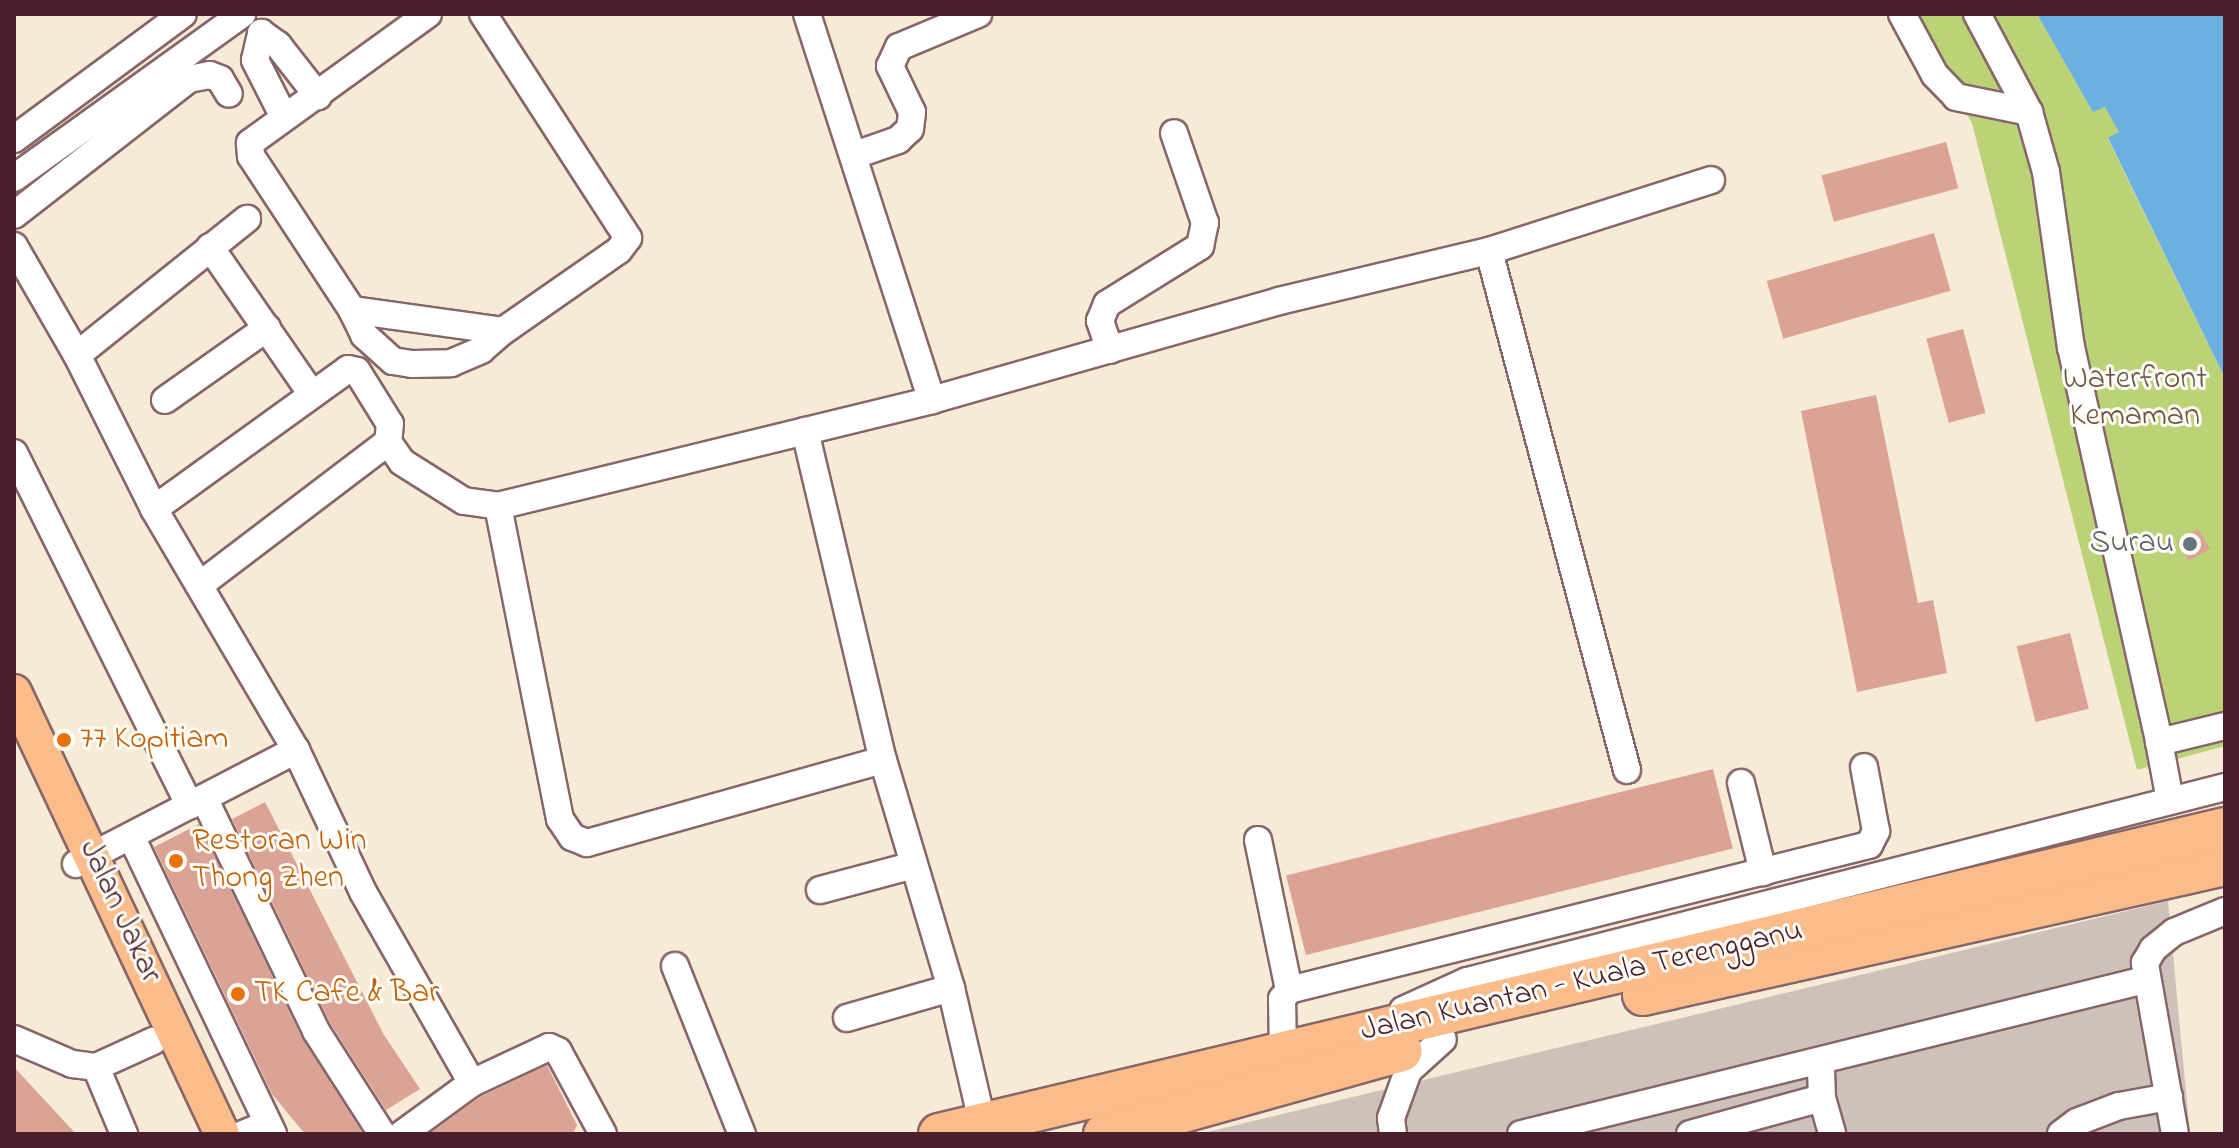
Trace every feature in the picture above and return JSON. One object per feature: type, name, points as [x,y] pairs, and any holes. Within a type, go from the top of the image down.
[{"type":"highway","name":"Jalan Kuantan - Kuala Terengganu","points":[[1104,1134],[1443,1039],[2114,874],[2225,828]]},
{"type":"highway","name":"Jalan Kuantan - Kuala Terengganu","points":[[939,1134],[983,1127],[1283,1051],[2114,874],[2225,865]]},
{"type":"main road","name":"Jalan Jakar","points":[[14,692],[84,860],[153,1041],[199,1134]]},
{"type":"main road","name":"Jalan Jakar","points":[[14,735],[84,860],[222,1134]]},
{"type":"street","points":[[47,156],[22,134],[183,14]]},
{"type":"street","points":[[428,14],[250,143],[251,156],[352,310],[364,335],[393,361],[412,364],[451,363],[481,350],[503,331],[619,250],[628,238],[483,14]]},
{"type":"street","points":[[807,14],[932,400]]},
{"type":"street","points":[[855,155],[898,140],[910,129],[912,112],[890,66],[899,47],[978,14]]},
{"type":"street","points":[[1902,14],[1935,75],[1956,97],[2029,112]]},
{"type":"street","points":[[1977,14],[2029,112],[2055,211],[2071,347],[2170,800]]},
{"type":"street","points":[[250,20],[278,45],[318,96]]},
{"type":"street","points":[[250,20],[255,60],[284,117]]},
{"type":"street","points":[[14,178],[250,20]]},
{"type":"street","points":[[14,215],[189,79],[210,75],[220,79],[229,94]]},
{"type":"street","points":[[1110,350],[1100,321],[1107,304],[1200,246],[1205,223],[1174,133]]},
{"type":"street","points":[[154,509],[348,369],[357,371],[390,424],[388,442],[402,462],[464,501],[498,506],[932,400],[1279,301],[1489,251],[1711,180]]},
{"type":"street","points":[[77,355],[247,219]]},
{"type":"street","points":[[14,246],[77,355],[154,509],[201,584],[296,750],[363,892],[472,1083]]},
{"type":"street","points":[[210,247],[311,393]]},
{"type":"street","points":[[1489,251],[1627,770]]},
{"type":"street","points":[[352,310],[503,331]]},
{"type":"street","points":[[165,400],[267,328]]},
{"type":"street","points":[[805,431],[883,760],[951,988],[983,1127]]},
{"type":"street","points":[[201,584],[388,442]]},
{"type":"street","points":[[14,453],[316,1031],[382,1134]]},
{"type":"street","points":[[498,506],[560,819],[572,837],[587,843],[883,760]]},
{"type":"street","points":[[2159,742],[2225,726]]},
{"type":"street","points":[[84,860],[296,750]]},
{"type":"street","points":[[1283,1051],[1282,999],[1289,990],[1763,872],[1874,841],[1864,767]]},
{"type":"street","points":[[1741,783],[1763,872]]},
{"type":"street","points":[[1338,1039],[1467,981],[2225,787]]},
{"type":"street","points":[[131,836],[271,1129],[243,1134]]},
{"type":"street","points":[[1258,840],[1289,990]]},
{"type":"street","points":[[820,890],[914,865]]},
{"type":"street","points":[[2175,1134],[2145,980],[2145,963],[2155,947],[2193,921],[2225,911]]},
{"type":"street","points":[[675,966],[742,1134]]},
{"type":"street","points":[[1521,1134],[1615,1123],[1821,1061],[2145,980]]},
{"type":"street","points":[[847,1018],[951,988]]},
{"type":"street","points":[[14,1039],[72,1064],[96,1067],[153,1041]]},
{"type":"street","points":[[1393,1134],[1391,1118],[1398,1088],[1408,1071],[1443,1039]]},
{"type":"street","points":[[402,1134],[472,1083],[555,1047],[603,1134]]},
{"type":"street","points":[[1821,1061],[1822,1098],[1832,1134]]},
{"type":"street","points":[[96,1067],[124,1134]]},
{"type":"street","points":[[2061,1134],[2077,1122],[2119,1106],[2169,1097]]},
{"type":"street","points":[[1690,1134],[1822,1098]]},
{"type":"shaded area","points":[[2168,901],[2190,1134],[1199,1134]]},
{"type":"green space","name":"Waterfront Kemaman","points":[[1907,14],[2037,14],[2093,111],[2105,106],[2119,132],[2108,139],[2225,378],[2225,746],[2137,770],[1972,123]]},
{"type":"water","points":[[2037,14],[2225,14],[2225,378],[2108,138],[2119,132],[2105,107],[2093,112]]},
{"type":"building","points":[[1946,142],[1958,188],[1834,222],[1821,175]]},
{"type":"building","points":[[1934,233],[1951,291],[1783,339],[1767,281]]},
{"type":"building","points":[[1963,329],[1986,413],[1949,423],[1926,339]]},
{"type":"building","points":[[1876,395],[1918,603],[1933,600],[1947,673],[1857,692],[1801,411]]},
{"type":"building","points":[[2198,529],[2210,549],[2189,561],[2177,541]]},
{"type":"building","points":[[2070,633],[2089,709],[2036,722],[2017,646]]},
{"type":"building","points":[[1713,769],[1733,849],[1306,955],[1286,875]]},
{"type":"building","points":[[265,802],[384,1035],[420,1089],[386,1110],[330,1023],[232,819]]},
{"type":"building","points":[[199,824],[302,1038],[363,1134],[305,1134],[272,1094],[154,847]]},
{"type":"building","points":[[547,1065],[577,1125],[573,1134],[429,1134],[480,1097]]},
{"type":"building","points":[[14,1067],[76,1134],[14,1134]]},
{"type":"place","name":"Surau","points":[[2190,544]]},
{"type":"place","name":"77 Kopitiam","points":[[64,740]]},
{"type":"place","name":"Restoran Win Thong Zhen","points":[[176,861]]},
{"type":"place","name":"TK Cafe & Bar","points":[[238,994]]}]
